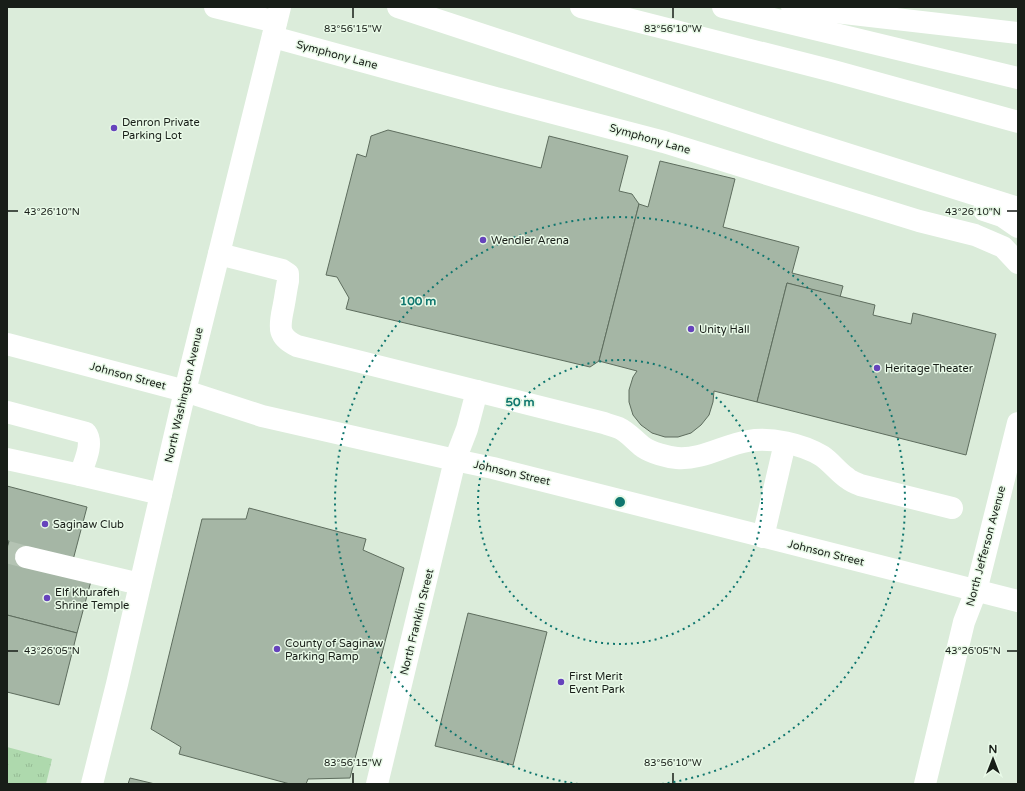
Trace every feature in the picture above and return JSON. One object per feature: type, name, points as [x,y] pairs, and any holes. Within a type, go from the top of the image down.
[{"type":"main road","name":"Symphony Lane","points":[[215,7],[276,22],[496,98],[664,142],[919,221],[974,235],[1003,246],[1018,263]]},
{"type":"main road","points":[[398,7],[793,137],[1018,208]]},
{"type":"main road","points":[[581,7],[833,71],[1018,122]]},
{"type":"main road","points":[[722,7],[1018,78]]},
{"type":"main road","points":[[792,7],[1018,33]]},
{"type":"main road","name":"North Washington Avenue","points":[[92,784],[185,392],[276,22]]},
{"type":"main road","points":[[793,137],[835,160],[869,176],[1002,216],[1018,227]]},
{"type":"main road","points":[[219,254],[282,270],[288,274],[280,324],[281,332],[287,341],[297,346],[604,423],[619,428],[644,447],[658,454],[677,458],[698,456],[750,440],[768,440],[785,443],[822,456],[836,467],[847,479],[860,485],[952,508]]},
{"type":"main road","name":"Johnson Street","points":[[7,344],[185,392],[262,416],[493,468],[1018,602]]},
{"type":"main road","name":"North Franklin Street","points":[[377,784],[455,460],[467,429],[477,391]]},
{"type":"main road","points":[[7,412],[86,433],[89,437],[89,445],[80,475]]},
{"type":"main road","name":"North Jefferson Avenue","points":[[925,784],[964,622],[976,591],[1018,424]]},
{"type":"main road","points":[[763,537],[785,443]]},
{"type":"main road","points":[[7,459],[161,494]]},
{"type":"main road","points":[[26,557],[140,584]]},
{"type":"green space","points":[[7,747],[52,759],[46,784],[7,784]]},
{"type":"building","name":"Wendler Arena","points":[[388,130],[541,168],[549,136],[628,156],[619,191],[632,194],[639,204],[599,361],[590,367],[346,309],[349,298],[337,277],[326,275],[357,154],[366,157],[371,136]]},
{"type":"building","name":"Unity Hall","points":[[660,161],[735,179],[723,227],[799,247],[792,273],[843,286],[840,297],[787,283],[757,402],[714,391],[713,402],[709,415],[701,425],[691,433],[678,437],[665,437],[652,433],[641,425],[633,415],[629,402],[629,390],[633,377],[637,371],[599,361],[639,204],[648,207]]},
{"type":"building","name":"Heritage Theater","points":[[787,283],[875,305],[873,315],[911,324],[913,313],[996,334],[966,455],[757,402]]},
{"type":"building","name":"Saginaw Club","points":[[7,486],[87,507],[73,560],[24,564],[7,560],[7,548],[9,541],[7,541]]},
{"type":"building","name":"County of Saginaw Parking Ramp","points":[[249,508],[366,539],[363,550],[404,568],[350,778],[308,779],[306,784],[290,784],[179,754],[181,747],[151,729],[202,519],[246,519]]},
{"type":"building","name":"Elf Khurafeh Shrine Temple","points":[[7,560],[91,581],[77,633],[7,615]]},
{"type":"building","points":[[468,613],[547,632],[513,765],[435,746]]},
{"type":"building","points":[[7,615],[77,633],[59,705],[7,692]]},
{"type":"building","points":[[130,778],[155,784],[128,784]]},
{"type":"tunnel","points":[[7,552],[26,557]]},
{"type":"place","name":"Denron Private Parking Lot","points":[[114,128]]},
{"type":"place","name":"Wendler Arena","points":[[483,240]]},
{"type":"place","name":"Unity Hall","points":[[691,329]]},
{"type":"place","name":"Heritage Theater","points":[[877,368]]},
{"type":"place","name":"Saginaw Club","points":[[45,524]]},
{"type":"place","name":"Elf Khurafeh Shrine Temple","points":[[47,598]]},
{"type":"place","name":"County of Saginaw Parking Ramp","points":[[277,649]]},
{"type":"place","name":"First Merit Event Park","points":[[561,682]]}]
